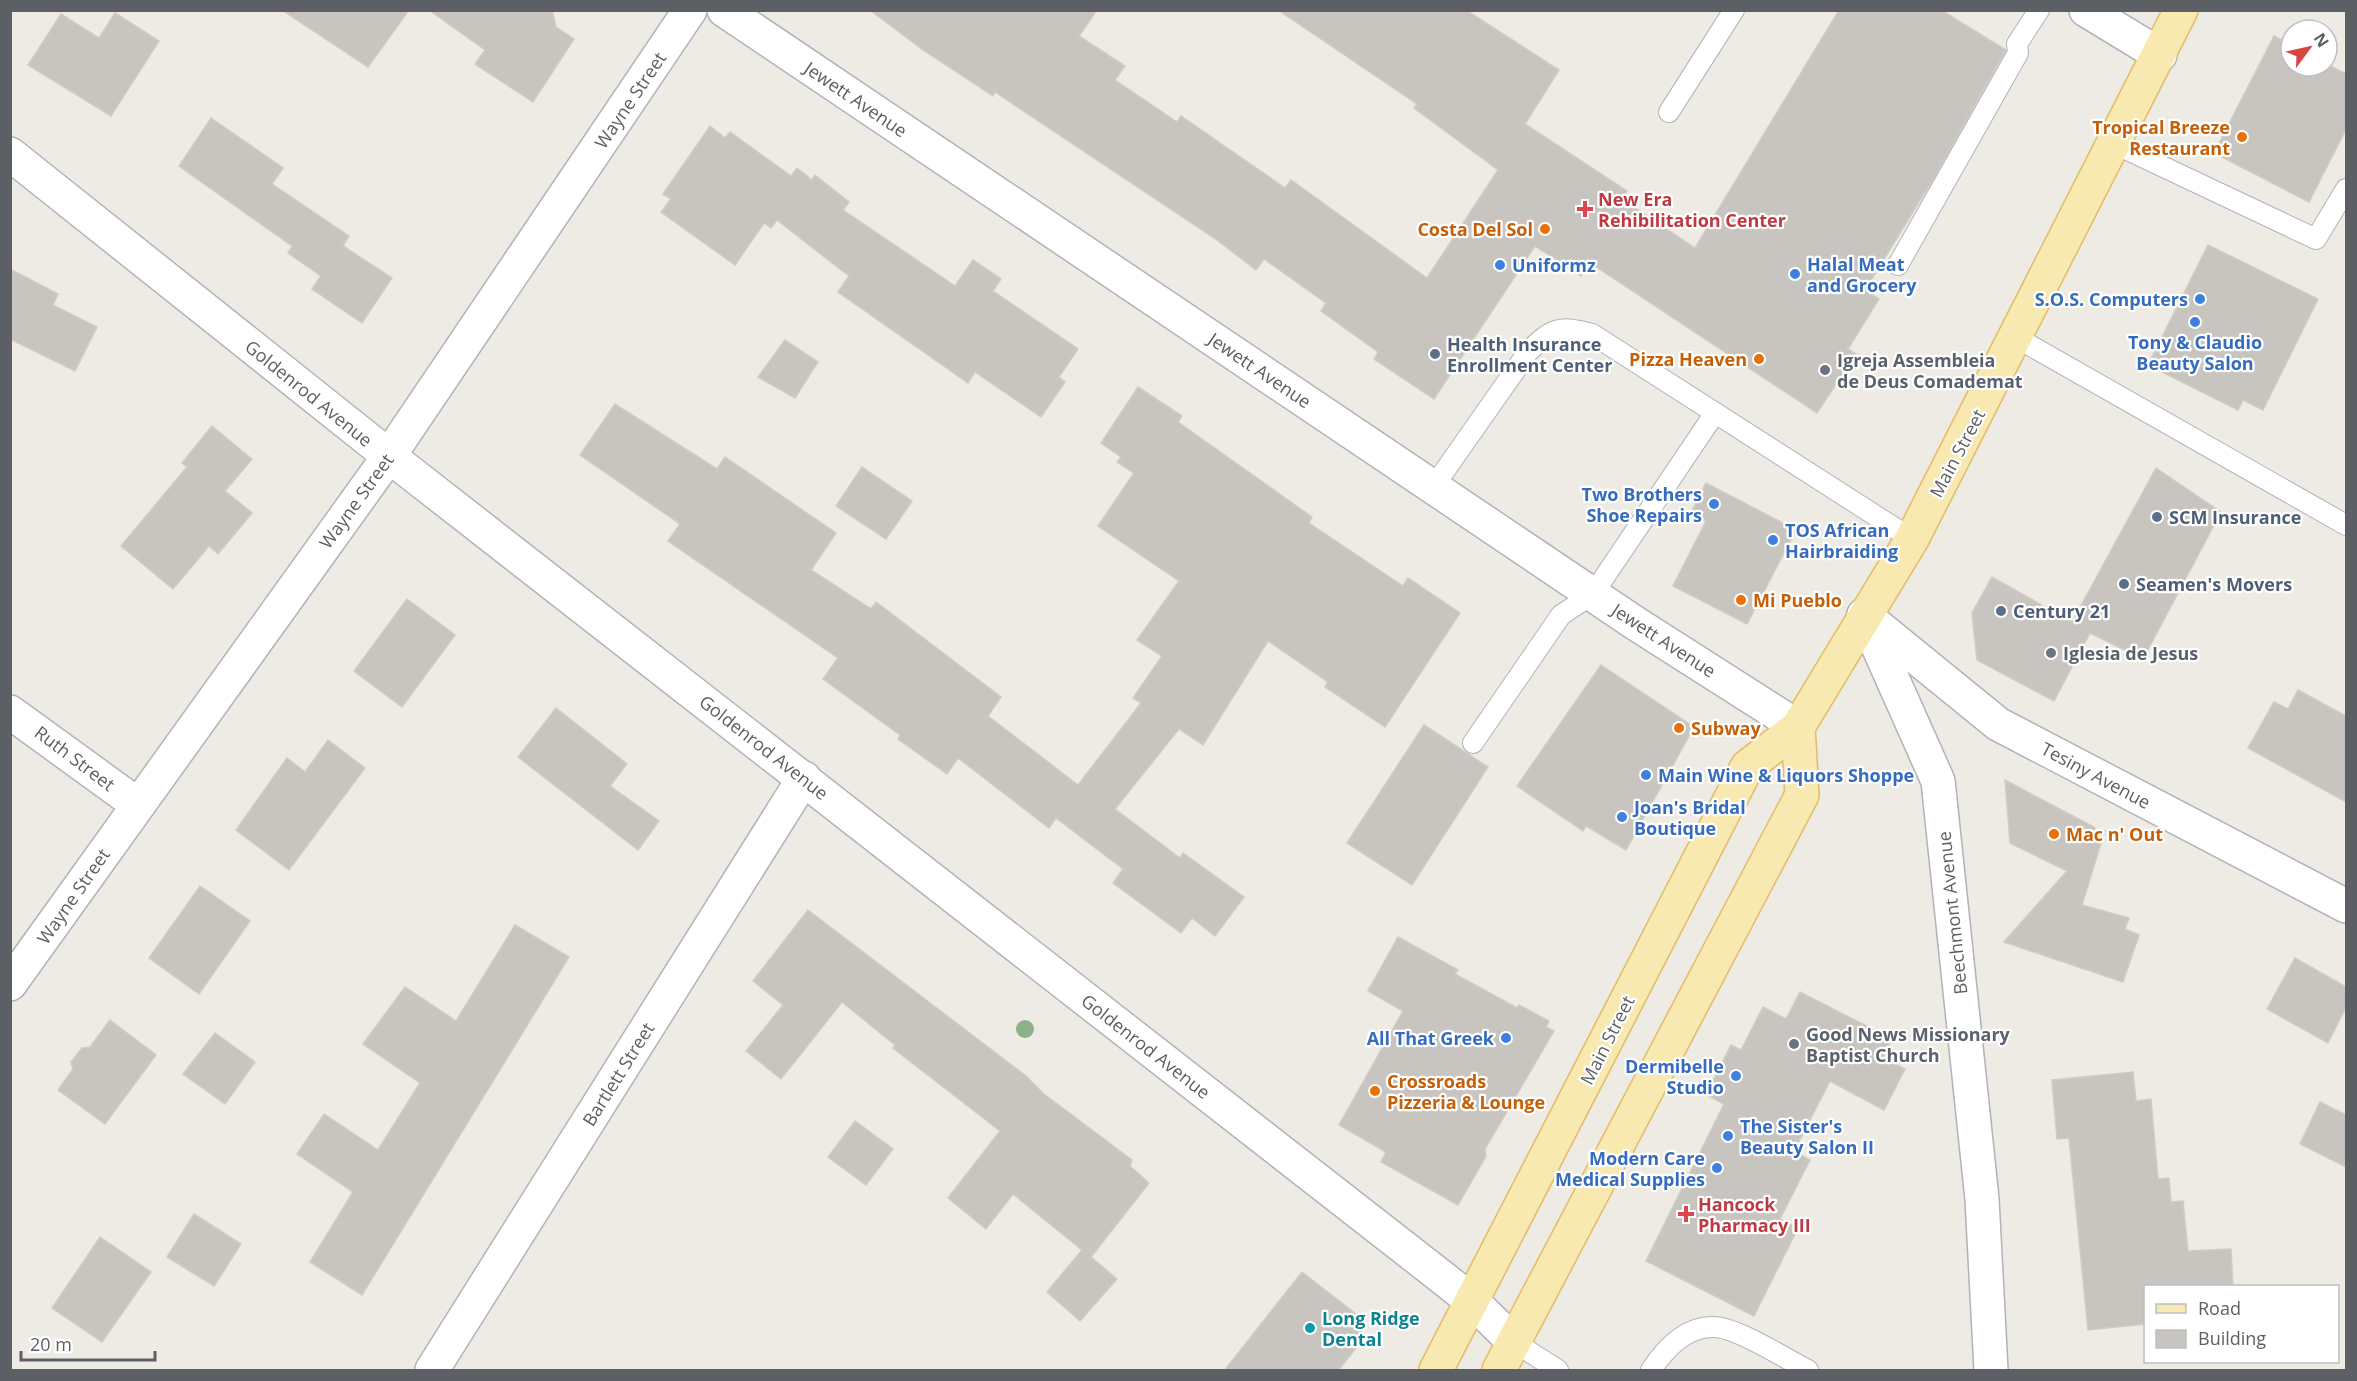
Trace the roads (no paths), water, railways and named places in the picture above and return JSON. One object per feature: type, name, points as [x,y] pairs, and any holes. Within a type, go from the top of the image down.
[{"type":"main road","name":"Main Street","points":[[1436,1371],[1747,768],[1798,727],[1912,539],[2017,338],[2181,10]]},
{"type":"main road","points":[[1507,1356],[1802,795],[1798,727]]},
{"type":"street","name":"Wayne Street","points":[[10,984],[389,456],[690,10]]},
{"type":"street","name":"Jewett Avenue","points":[[724,10],[1593,594],[1798,727]]},
{"type":"street","points":[[2086,10],[2160,55]]},
{"type":"street","name":"Goldenrod Avenue","points":[[10,154],[389,456],[804,777],[1472,1301],[1507,1356]]},
{"type":"street","name":"Tesiny Avenue","points":[[1864,615],[1998,724],[2346,906]]},
{"type":"street","name":"Beechmont Avenue","points":[[1864,615],[1938,781],[1982,1199],[1991,1371]]},
{"type":"street","name":"Ruth Street","points":[[10,712],[138,805]]},
{"type":"street","name":"Bartlett Street","points":[[432,1371],[804,777]]},
{"type":"lane","points":[[1669,112],[1734,10]]},
{"type":"lane","points":[[1898,265],[2018,53],[2017,44],[2039,10]]},
{"type":"lane","points":[[2115,144],[2316,239],[2346,189]]},
{"type":"lane","points":[[1434,486],[1528,352],[1546,334],[1566,327],[1592,334],[1912,539]]},
{"type":"lane","points":[[2017,338],[2346,525]]},
{"type":"lane","points":[[1473,743],[1561,615],[1593,594],[1715,413]]},
{"type":"lane","points":[[1651,1371],[1660,1356],[1683,1335],[1714,1327],[1744,1337],[1808,1371]]},
{"type":"lane","points":[[1507,1356],[1558,1371]]},
{"type":"place","name":"Tropical Breeze Restaurant","points":[[2242,137]]},
{"type":"place","name":"New Era Rehibilitation Center","points":[[1585,209]]},
{"type":"place","name":"Costa Del Sol","points":[[1545,229]]},
{"type":"place","name":"Uniformz","points":[[1500,265]]},
{"type":"place","name":"Halal Meat and Grocery","points":[[1795,274]]},
{"type":"place","name":"S.O.S. Computers","points":[[2200,299]]},
{"type":"place","name":"Tony & Claudio Beauty Salon","points":[[2195,322]]},
{"type":"place","name":"Health Insurance Enrollment Center","points":[[1435,354]]},
{"type":"place","name":"Pizza Heaven","points":[[1759,359]]},
{"type":"place","name":"Igreja Assembleia de Deus Comademat","points":[[1825,370]]},
{"type":"place","name":"Two Brothers Shoe Repairs","points":[[1714,504]]},
{"type":"place","name":"SCM Insurance","points":[[2157,517]]},
{"type":"place","name":"TOS African Hairbraiding","points":[[1773,540]]},
{"type":"place","name":"Seamen's Movers","points":[[2124,584]]},
{"type":"place","name":"Mi Pueblo","points":[[1741,600]]},
{"type":"place","name":"Century 21","points":[[2001,611]]},
{"type":"place","name":"Iglesia de Jesus","points":[[2051,653]]},
{"type":"place","name":"Subway","points":[[1679,728]]},
{"type":"place","name":"Main Wine & Liquors Shoppe","points":[[1646,775]]},
{"type":"place","name":"Joan's Bridal Boutique","points":[[1622,817]]},
{"type":"place","name":"Mac n' Out","points":[[2054,834]]},
{"type":"place","name":"All That Greek","points":[[1506,1038]]},
{"type":"place","name":"Good News Missionary Baptist Church","points":[[1794,1044]]},
{"type":"place","name":"Dermibelle Studio","points":[[1736,1076]]},
{"type":"place","name":"Crossroads Pizzeria & Lounge","points":[[1375,1091]]},
{"type":"place","name":"The Sister's Beauty Salon II","points":[[1728,1136]]},
{"type":"place","name":"Modern Care Medical Supplies","points":[[1717,1168]]},
{"type":"place","name":"Hancock Pharmacy III","points":[[1686,1214]]},
{"type":"place","name":"Long Ridge Dental","points":[[1310,1328]]}]
